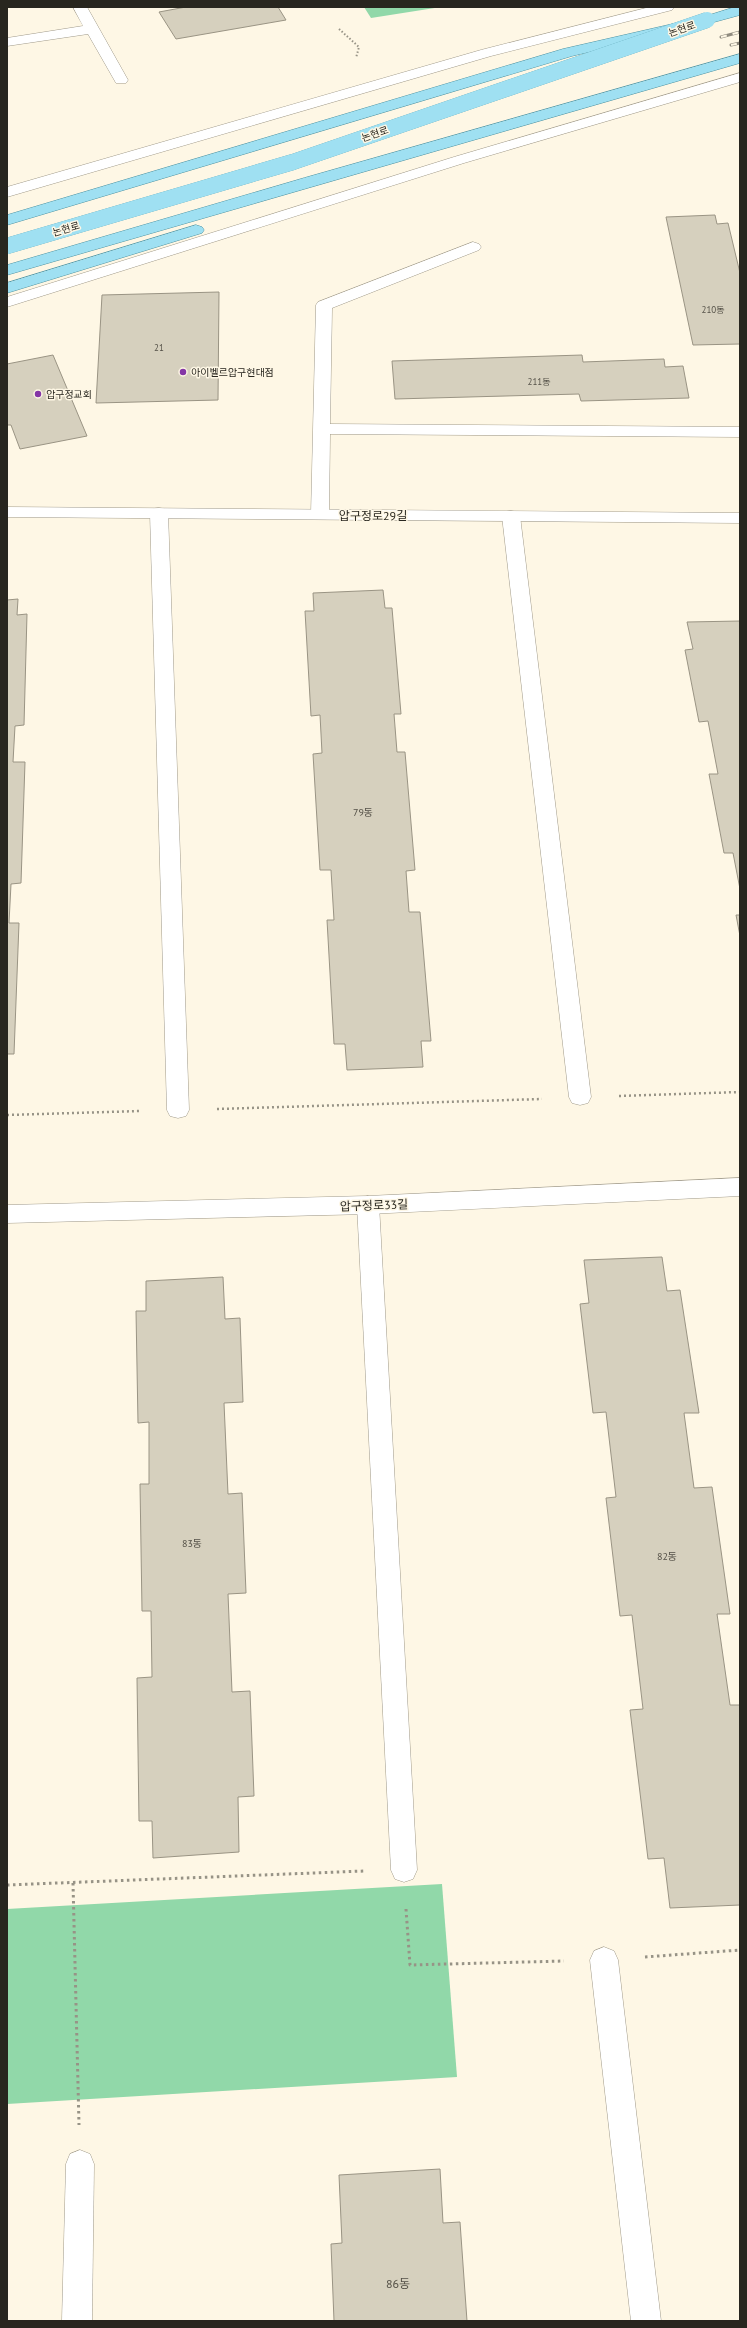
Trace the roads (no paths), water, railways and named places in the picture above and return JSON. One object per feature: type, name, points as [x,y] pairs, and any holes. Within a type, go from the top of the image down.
[{"type":"main road","name":"논현로","points":[[7,246],[293,162],[740,10]]},
{"type":"main road","points":[[7,220],[568,52],[707,20]]},
{"type":"main road","name":"논현로","points":[[7,270],[740,58]]},
{"type":"main road","points":[[7,288],[299,199],[598,98]]},
{"type":"street","points":[[80,7],[121,80]]},
{"type":"street","points":[[7,192],[486,53],[667,7]]},
{"type":"street","points":[[7,42],[92,29]]},
{"type":"street","points":[[7,302],[474,155],[740,77]]},
{"type":"street","points":[[320,515],[319,457],[322,429],[324,305],[473,247]]},
{"type":"street","points":[[322,429],[740,432]]},
{"type":"street","name":"압구정로29길","points":[[7,512],[740,518]]},
{"type":"street","points":[[159,513],[178,1110]]},
{"type":"street","points":[[511,516],[580,1097]]},
{"type":"street","name":"압구정로33길","points":[[7,1214],[368,1205],[740,1187]]},
{"type":"street","points":[[368,1205],[404,1870]]},
{"type":"street","points":[[604,1960],[646,2321]]},
{"type":"street","points":[[77,2321],[80,2164]]},
{"type":"railway","points":[[721,37],[740,32]]},
{"type":"railway","points":[[731,45],[740,43]]},
{"type":"place","name":"아이벨르압구현대점","points":[[183,372]]},
{"type":"place","name":"압구정교회","points":[[38,394]]}]
